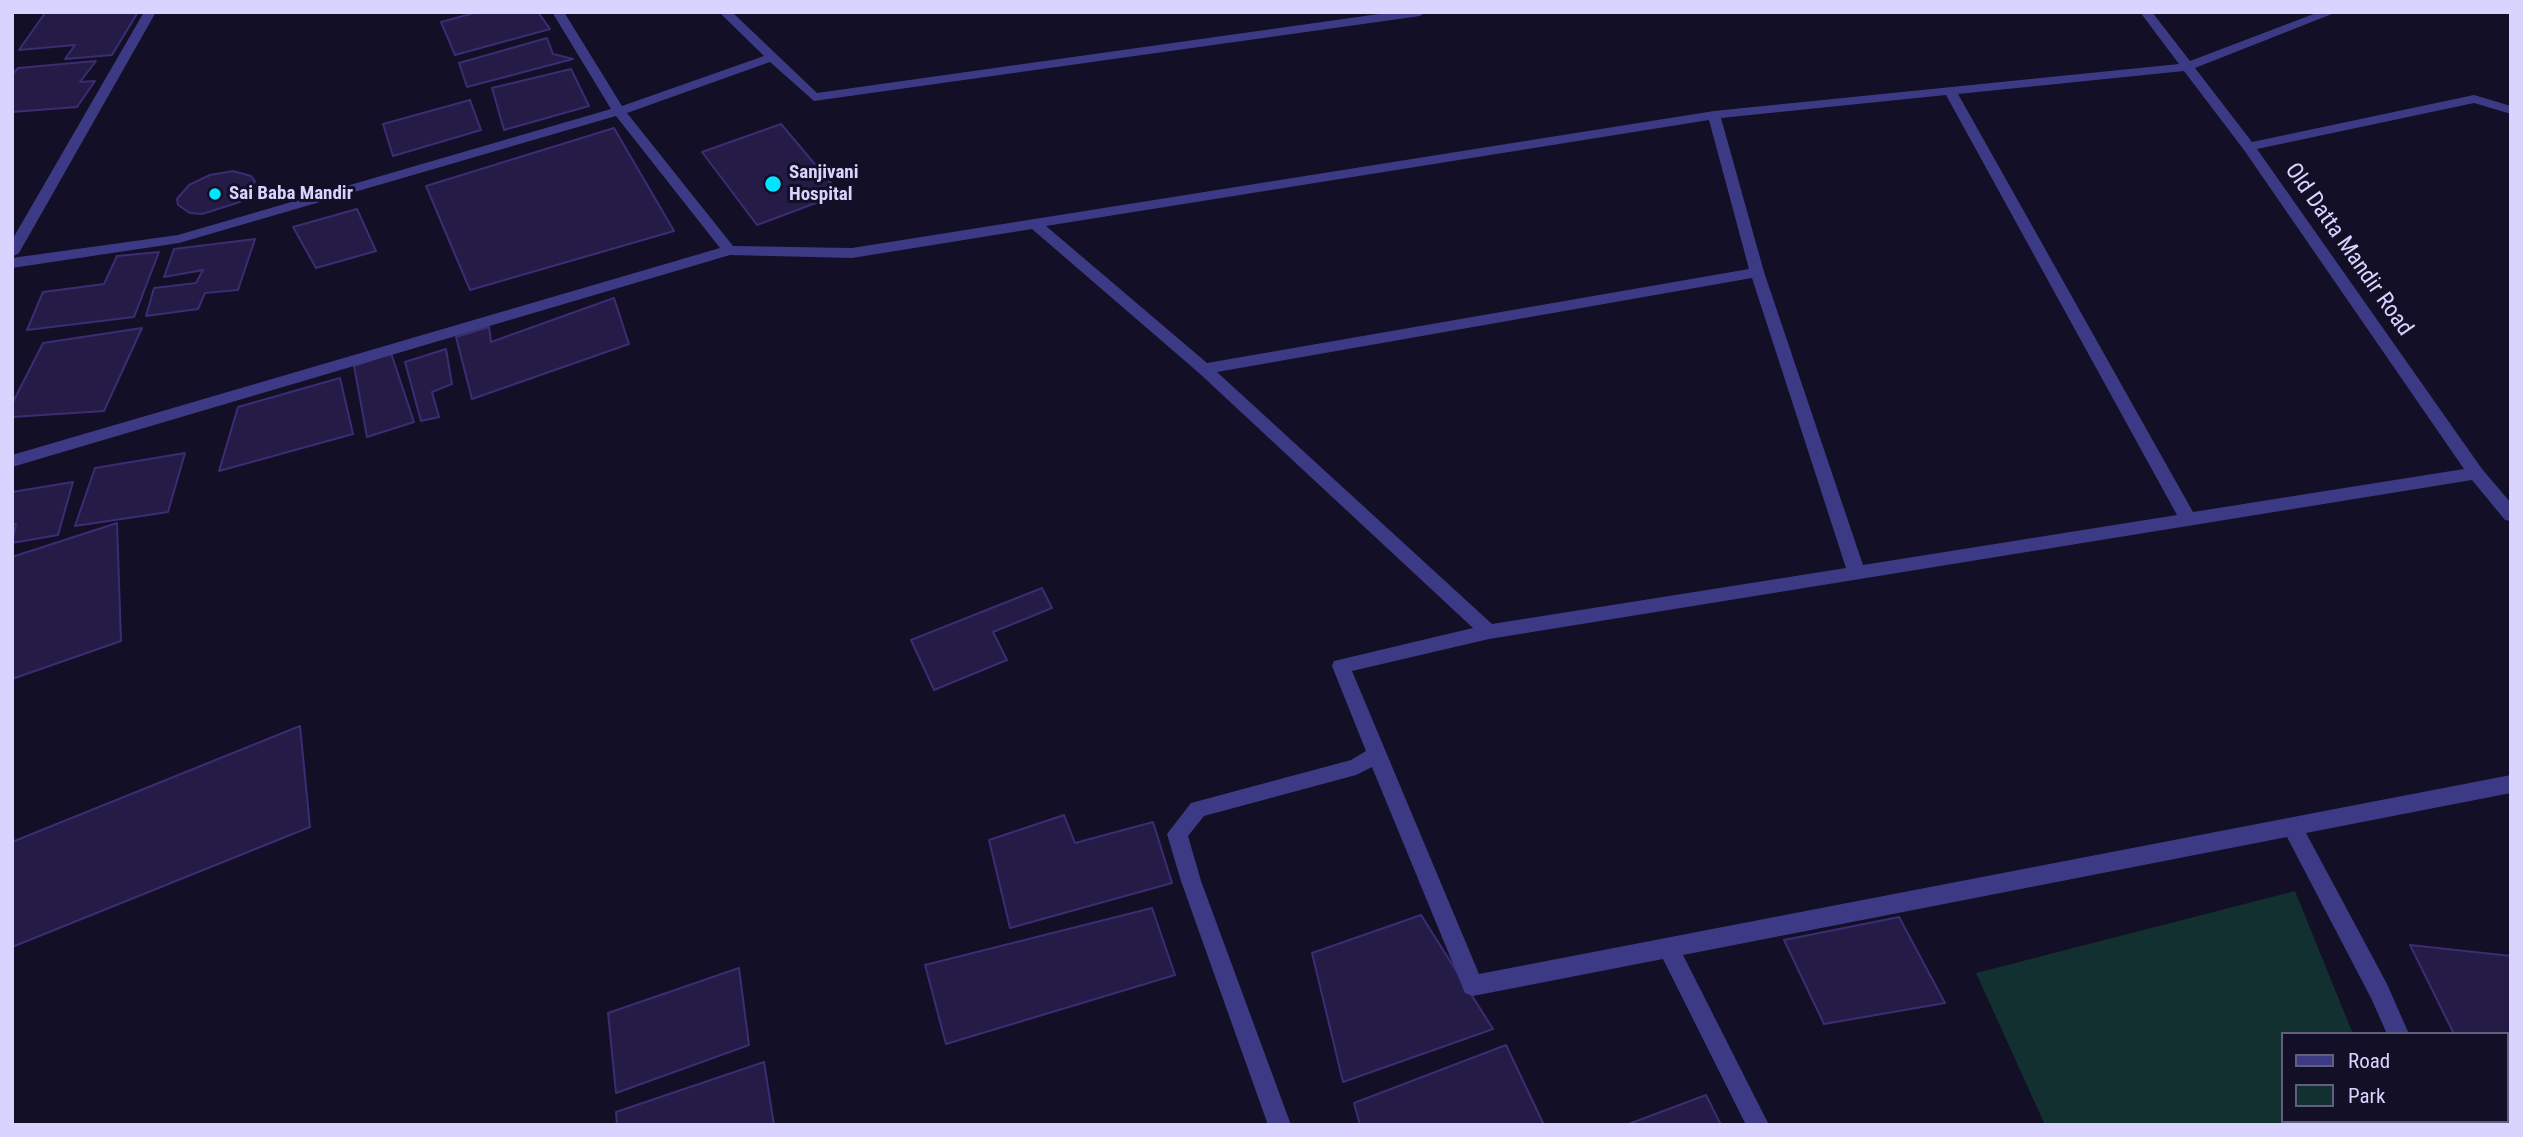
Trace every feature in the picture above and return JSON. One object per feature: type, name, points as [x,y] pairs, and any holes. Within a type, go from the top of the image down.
[{"type":"street","points":[[12,253],[150,12]]},
{"type":"street","points":[[558,12],[619,111],[729,250]]},
{"type":"street","points":[[725,12],[814,97],[1420,12]]},
{"type":"street","name":"Old Datta Mandir Road","points":[[2147,12],[2185,67],[2249,147],[2476,473],[2511,515]]},
{"type":"street","points":[[12,461],[729,250],[852,253],[1714,116],[2185,67],[2331,12]]},
{"type":"street","points":[[12,262],[179,239],[619,111],[772,57]]},
{"type":"street","points":[[1950,91],[2189,520]]},
{"type":"street","points":[[2249,147],[2474,99],[2511,110]]},
{"type":"street","points":[[1714,116],[1757,272],[1857,573]]},
{"type":"street","points":[[1034,223],[1204,369],[1489,632]]},
{"type":"street","points":[[1204,369],[1757,272]]},
{"type":"street","points":[[2476,473],[1489,632],[1341,666],[1473,986],[2511,784]]},
{"type":"street","points":[[1280,1125],[1191,881],[1177,834],[1198,809],[1356,767],[1377,755]]},
{"type":"street","points":[[2293,828],[2379,991],[2397,1032]]},
{"type":"street","points":[[1668,948],[1758,1125]]},
{"type":"green space","points":[[2295,891],[2352,1032],[2282,1032],[2282,1123],[2390,1125],[2045,1125],[1976,973]]},
{"type":"building","points":[[138,12],[112,55],[65,59],[75,45],[19,50],[45,13]]},
{"type":"building","points":[[478,12],[538,12],[550,29],[455,55],[441,22]]},
{"type":"building","points":[[547,38],[553,54],[573,59],[467,87],[459,63]]},
{"type":"building","points":[[96,61],[80,82],[95,81],[77,107],[12,112],[12,75],[18,68]]},
{"type":"building","points":[[571,69],[589,106],[504,130],[492,88]]},
{"type":"building","points":[[470,100],[481,130],[393,156],[383,124]]},
{"type":"building","points":[[781,124],[840,194],[757,225],[702,152]]},
{"type":"building","points":[[614,128],[674,231],[470,290],[426,186]]},
{"type":"building","name":"Sai Baba Mandir","points":[[233,171],[251,176],[255,181],[249,195],[240,202],[202,214],[190,213],[178,205],[177,199],[189,185],[210,175]]},
{"type":"building","points":[[357,209],[376,251],[316,268],[293,227]]},
{"type":"building","points":[[255,239],[238,290],[205,293],[198,309],[146,316],[154,288],[196,283],[203,270],[164,277],[174,249]]},
{"type":"building","points":[[159,252],[134,317],[27,330],[43,292],[104,284],[117,256]]},
{"type":"building","points":[[614,298],[629,344],[472,399],[456,337],[489,327],[491,342]]},
{"type":"building","points":[[142,328],[104,411],[12,417],[12,404],[43,343]]},
{"type":"building","points":[[446,349],[452,384],[432,392],[439,417],[421,421],[405,362]]},
{"type":"building","points":[[391,353],[414,422],[367,437],[354,366]]},
{"type":"building","points":[[340,378],[353,434],[219,471],[238,407]]},
{"type":"building","points":[[185,453],[168,512],[75,526],[95,468]]},
{"type":"building","points":[[73,482],[58,535],[12,543],[16,524],[12,525],[12,492]]},
{"type":"building","points":[[117,523],[121,641],[12,679],[12,557]]},
{"type":"building","points":[[1042,588],[1052,608],[993,632],[1007,660],[934,690],[911,640]]},
{"type":"building","points":[[300,726],[310,827],[12,947],[12,842]]},
{"type":"building","points":[[1064,815],[1075,843],[1153,822],[1172,883],[1010,928],[989,840]]},
{"type":"building","points":[[1152,908],[1175,975],[946,1044],[925,965]]},
{"type":"building","points":[[1421,915],[1493,1029],[1343,1082],[1312,953]]},
{"type":"building","points":[[1899,917],[1945,1003],[1824,1024],[1784,940]]},
{"type":"building","points":[[2410,945],[2511,956],[2511,1058],[2509,1032],[2453,1032]]},
{"type":"building","points":[[739,968],[749,1045],[616,1093],[608,1013]]},
{"type":"building","points":[[1506,1045],[1544,1125],[1360,1125],[1354,1103]]},
{"type":"building","points":[[764,1062],[774,1125],[617,1125],[616,1112]]},
{"type":"building","points":[[2511,1092],[2511,1125],[2496,1125],[2509,1123]]},
{"type":"building","points":[[1706,1095],[1721,1125],[1626,1125]]},
{"type":"place","name":"Sanjivani Hospital","points":[[773,184]]},
{"type":"place","name":"Sai Baba Mandir","points":[[215,194]]}]
